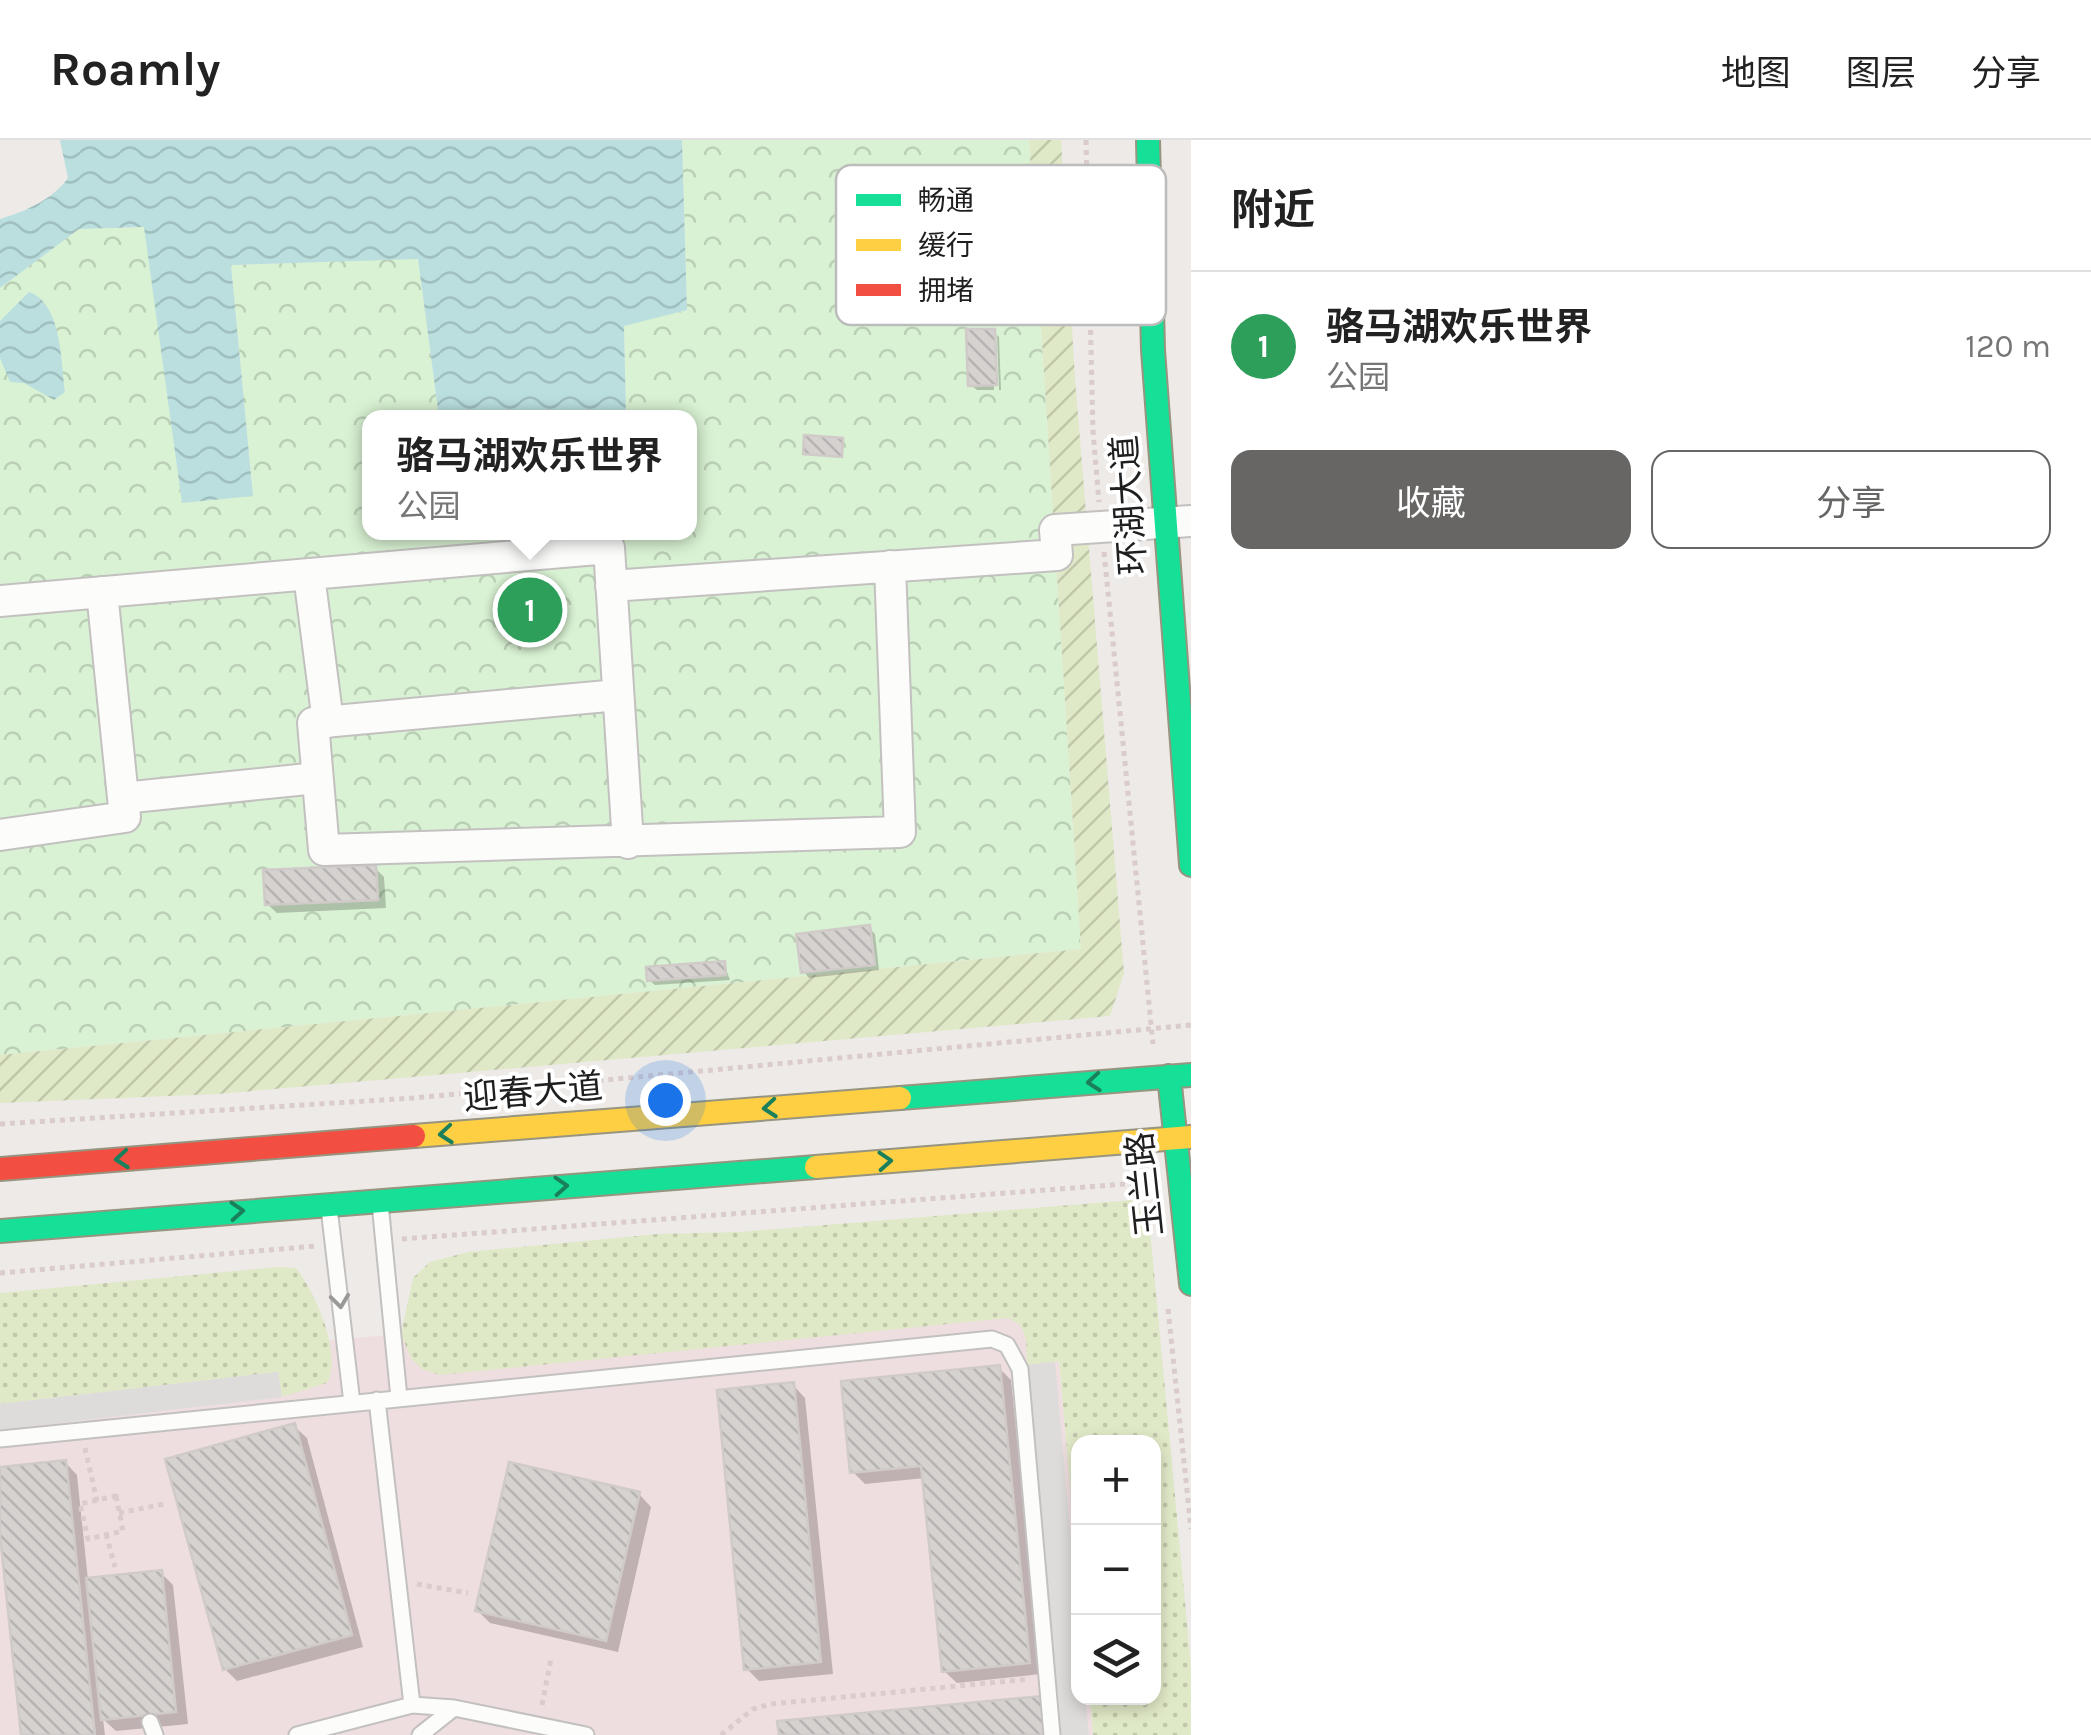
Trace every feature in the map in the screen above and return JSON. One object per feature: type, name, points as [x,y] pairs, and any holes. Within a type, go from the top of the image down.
[{"type":"main road","name":"环湖大道","points":[[1148,140],[1149,165]]},
{"type":"main road","name":"环湖大道","points":[[1152,325],[1178,522],[1191,865]]},
{"type":"main road","name":"玉兰路","points":[[1172,1076],[1183,1137],[1191,1284]]},
{"type":"main road","name":"迎春大道","points":[[0,1169],[1172,1076]]},
{"type":"main road","points":[[0,1231],[1183,1137]]},
{"type":"street","points":[[611,586],[1057,554],[1055,530],[1178,522]]},
{"type":"street","points":[[0,601],[609,548],[628,843]]},
{"type":"street","points":[[618,695],[313,723],[324,850],[900,832],[890,566]]},
{"type":"street","points":[[309,575],[328,722]]},
{"type":"street","points":[[0,836],[124,817],[102,592]]},
{"type":"street","points":[[123,798],[318,778]]},
{"type":"lane","points":[[380,1200],[400,1398]]},
{"type":"lane","points":[[329,1204],[352,1403]]},
{"type":"lane","points":[[0,1439],[974,1340],[1007,1345],[1020,1369],[1052,1735]]},
{"type":"lane","points":[[376,1400],[412,1705]]},
{"type":"lane","points":[[297,1735],[412,1705],[454,1708],[586,1735]]},
{"type":"lane","points":[[420,1735],[454,1708]]},
{"type":"path","points":[[1086,140],[1087,165]]},
{"type":"path","points":[[1090,325],[1093,431],[1153,1027],[1172,1076]]},
{"type":"path","points":[[0,1124],[414,1098],[1191,1024]]},
{"type":"path","points":[[384,1241],[1138,1183]]},
{"type":"path","points":[[0,1273],[334,1245]]},
{"type":"path","points":[[1167,1298],[1191,1529]]},
{"type":"path","points":[[81,1430],[96,1500]]},
{"type":"path","points":[[116,1496],[119,1513],[123,1531],[88,1538],[80,1504],[116,1496]]},
{"type":"path","points":[[119,1513],[164,1504]]},
{"type":"path","points":[[106,1534],[115,1568]]},
{"type":"path","points":[[398,1580],[468,1593]]},
{"type":"path","points":[[538,1725],[552,1659]]},
{"type":"path","points":[[721,1735],[753,1709],[771,1704],[1048,1678]]},
{"type":"shaded area","points":[[1053,1296],[1071,1495],[1071,1705],[1091,1705],[1093,1735],[0,1735],[0,1368],[401,1334]]},
{"type":"shaded area","points":[[1055,1362],[1071,1542],[1071,1705],[1086,1705],[1089,1735],[1060,1735],[1027,1365]]},
{"type":"shaded area","points":[[278,1372],[282,1397],[0,1430],[0,1404]]},
{"type":"green space","points":[[682,140],[1029,140],[1031,165],[836,165],[836,325],[1041,325],[1081,949],[0,1055],[0,288],[79,229],[145,227],[182,503],[253,495],[231,265],[418,258],[438,410],[362,410],[362,540],[697,540],[697,410],[626,410],[624,325],[687,310]]},
{"type":"green space","points":[[1029,140],[1061,140],[1062,165],[1031,165]]},
{"type":"green space","points":[[1041,325],[1072,325],[1124,973],[1110,1016],[218,1094],[0,1103],[0,1055],[1081,949]]},
{"type":"green space","points":[[1132,1200],[1149,1219],[1191,1666],[1191,1735],[1093,1735],[1091,1705],[1161,1705],[1161,1435],[1071,1435],[1071,1495],[1059,1361],[1027,1365],[1025,1337],[1014,1321],[1007,1318],[440,1375],[422,1369],[411,1358],[401,1334],[413,1278],[430,1262],[468,1252],[658,1234],[739,1232]]},
{"type":"green space","points":[[296,1268],[318,1307],[332,1356],[327,1383],[282,1397],[278,1372],[0,1404],[0,1293]]},
{"type":"water","points":[[60,140],[682,140],[687,310],[624,326],[626,410],[438,410],[418,259],[231,265],[253,496],[182,503],[144,227],[79,229],[0,288],[0,219],[38,204],[68,178]]},
{"type":"water","points":[[29,292],[48,308],[58,335],[65,392],[54,400],[24,383],[10,382],[0,358],[0,321]]},
{"type":"building","points":[[966,329],[995,329],[997,385],[968,386]]},
{"type":"building","points":[[804,435],[843,438],[842,457],[803,454]]},
{"type":"building","points":[[376,865],[378,900],[265,905],[263,870]]},
{"type":"building","points":[[870,925],[875,965],[801,973],[796,934]]},
{"type":"building","points":[[725,961],[726,975],[647,981],[646,967]]},
{"type":"building","points":[[1000,1365],[1030,1663],[942,1672],[921,1466],[850,1473],[841,1381]]},
{"type":"building","points":[[794,1382],[821,1662],[744,1670],[717,1390]]},
{"type":"building","points":[[295,1423],[352,1635],[223,1670],[165,1459]]},
{"type":"building","points":[[66,1460],[95,1735],[21,1735],[0,1535],[0,1467]]},
{"type":"building","points":[[509,1462],[640,1492],[606,1641],[475,1611]]},
{"type":"building","points":[[162,1570],[176,1712],[101,1720],[86,1578]]},
{"type":"building","points":[[1042,1696],[1045,1735],[779,1735],[777,1721]]},
{"type":"traffic: fast","points":[[1148,140],[1149,165]]},
{"type":"traffic: fast","points":[[1152,325],[1191,865]]},
{"type":"traffic: fast","points":[[900,1098],[1191,1075]]},
{"type":"traffic: fast","points":[[1169,1076],[1191,1284]]},
{"type":"traffic: fast","points":[[0,1231],[816,1167]]},
{"type":"traffic: slow","points":[[414,1136],[900,1098]]},
{"type":"traffic: slow","points":[[816,1167],[1191,1137]]},
{"type":"traffic: jam","points":[[0,1169],[414,1136]]},
{"type":"place","name":"骆马湖欢乐世界","points":[[530,610]]}]
